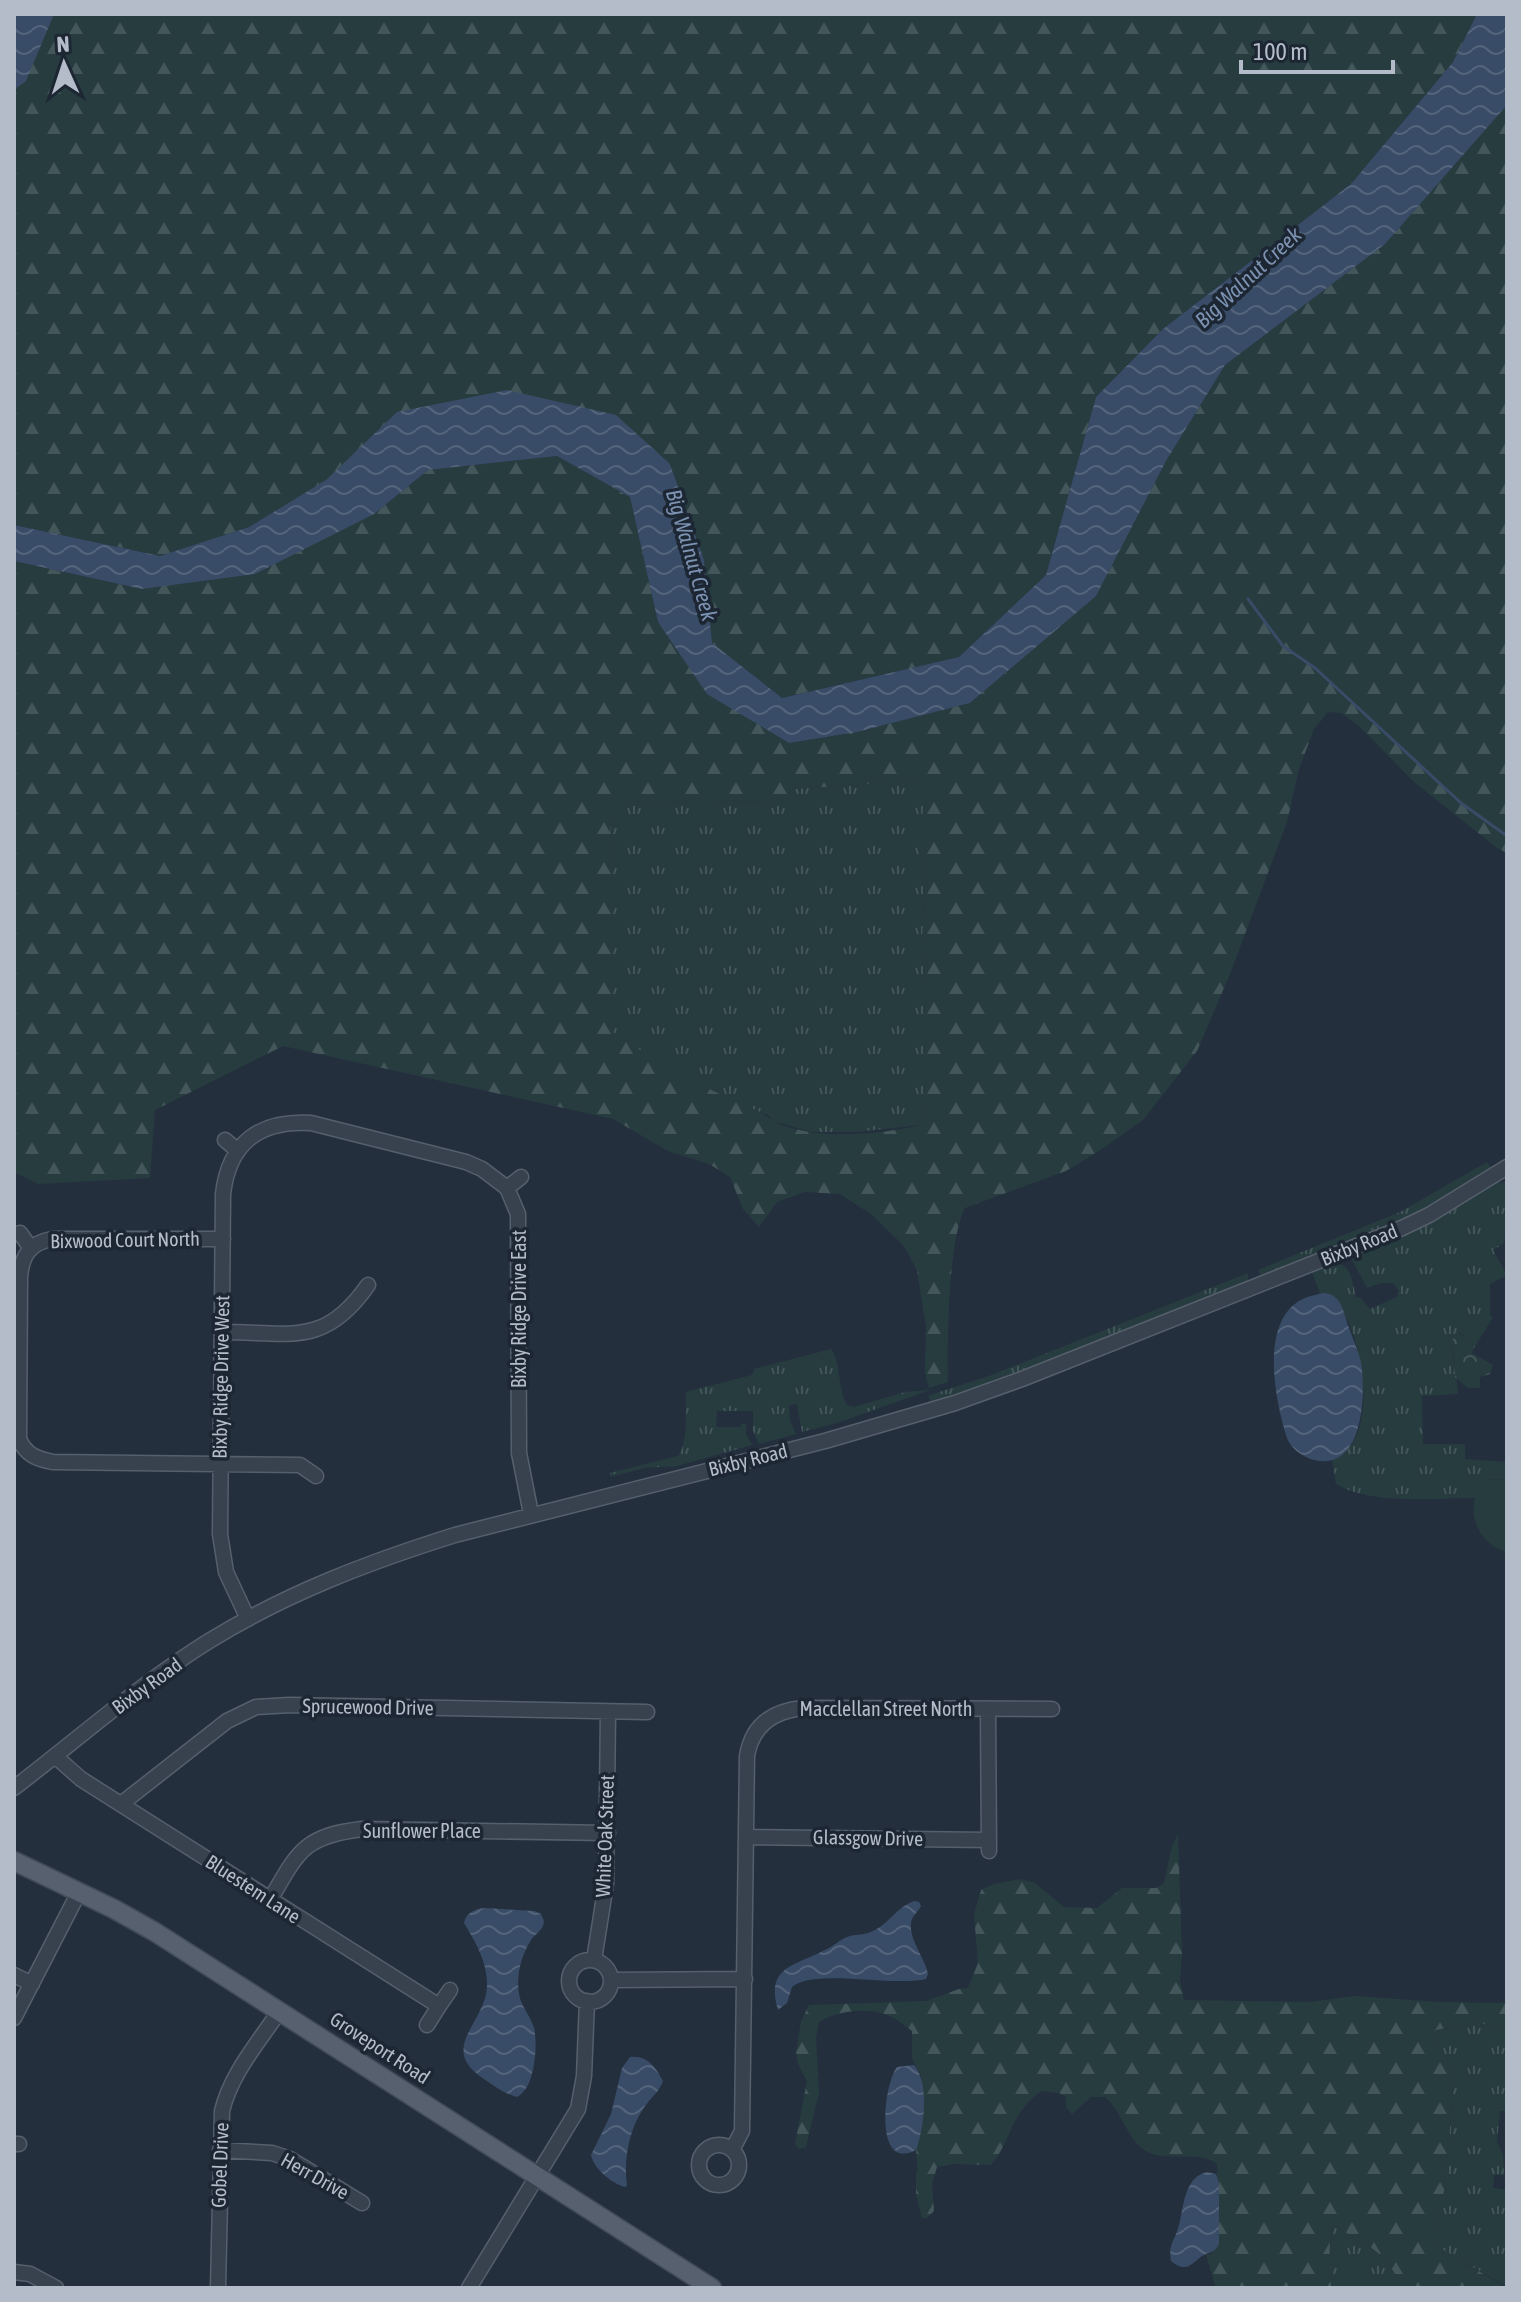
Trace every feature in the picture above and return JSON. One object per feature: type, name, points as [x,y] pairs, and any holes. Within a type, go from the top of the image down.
[{"type":"main road","name":"Groveport Road","points":[[14,1861],[155,1932],[712,2288]]},
{"type":"street","name":"Bixby Ridge Drive West","points":[[248,1619],[231,1585],[222,1551],[220,1463],[227,1169],[249,1138],[282,1123],[311,1123],[466,1162],[495,1177],[507,1188]]},
{"type":"street","points":[[225,1140],[238,1151]]},
{"type":"street","name":"Bixby Road","points":[[14,1788],[145,1686],[207,1643],[303,1590],[428,1542],[839,1437],[968,1398],[1402,1228],[1507,1167]]},
{"type":"street","points":[[507,1188],[521,1177]]},
{"type":"street","name":"Bixby Ridge Drive East","points":[[507,1188],[518,1214],[519,1453],[531,1514]]},
{"type":"street","points":[[20,1233],[30,1247],[21,1266],[19,1292],[18,1430],[23,1448],[22,1458],[53,1462],[300,1465],[316,1476]]},
{"type":"street","name":"Bixwood Court North","points":[[30,1247],[52,1239],[223,1239]]},
{"type":"street","points":[[222,1332],[318,1330],[342,1317],[368,1285]]},
{"type":"street","name":"Sprucewood Drive","points":[[121,1804],[227,1721],[256,1707],[647,1712]]},
{"type":"street","name":"Macclellan Street North","points":[[746,1837],[749,1744],[762,1723],[778,1713],[803,1708],[1052,1709]]},
{"type":"street","name":"Glassgow Drive","points":[[746,1837],[989,1846],[988,1710]]},
{"type":"street","name":"White Oak Street","points":[[594,1960],[606,1884],[608,1712]]},
{"type":"street","name":"Bluestem Lane","points":[[55,1756],[81,1779],[439,2006]]},
{"type":"street","name":"Sunflower Place","points":[[270,1900],[300,1852],[314,1840],[336,1832],[362,1829],[608,1833]]},
{"type":"street","points":[[732,2150],[742,2131],[746,1837]]},
{"type":"street","points":[[14,2018],[79,1892]]},
{"type":"street","points":[[594,1960],[606,1967],[611,1980],[610,1987],[601,1998],[587,2001],[575,1996],[569,1977],[581,1962],[594,1960]]},
{"type":"street","points":[[14,1975],[32,1984]]},
{"type":"street","points":[[611,1980],[745,1979]]},
{"type":"street","points":[[427,2025],[450,1990]]},
{"type":"street","points":[[477,2285],[537,2174],[578,2109],[584,2076],[587,2001]]},
{"type":"street","name":"Gobel Drive","points":[[218,2288],[220,2150],[226,2095],[280,2010]]},
{"type":"street","name":"Herr Drive","points":[[220,2150],[272,2153],[290,2159],[362,2203]]},
{"type":"street","points":[[14,2272],[41,2279],[56,2288]]},
{"type":"green space","points":[[14,14],[1477,14],[1453,62],[1351,184],[1163,329],[1096,397],[1046,575],[959,657],[782,698],[712,643],[704,560],[670,464],[397,412],[327,480],[249,527],[160,556],[14,525]]},
{"type":"green space","points":[[1507,105],[1507,853],[1414,782],[1359,726],[1341,713],[1328,712],[1314,729],[1299,769],[1287,822],[1230,974],[1197,1051],[1143,1120],[1099,1151],[1066,1171],[965,1208],[959,1223],[952,1267],[948,1382],[929,1388],[925,1372],[926,1327],[917,1270],[904,1246],[871,1214],[840,1194],[805,1192],[777,1202],[759,1227],[743,1209],[730,1177],[709,1164],[668,1151],[613,1119],[283,1046],[155,1110],[150,1178],[38,1184],[14,1172],[14,561],[142,589],[374,514],[428,470],[557,456],[630,497],[658,622],[789,743],[857,732],[970,703],[1096,596],[1166,461],[1225,365],[1385,244]],"holes":[[[888,781],[922,782],[920,854],[924,892],[925,1102],[920,1125],[850,1134],[786,1127],[681,1074],[613,1032],[610,802],[789,800],[789,789]]]},
{"type":"green space","points":[[888,781],[922,782],[925,791],[920,854],[924,892],[925,1102],[920,1125],[857,1132],[811,1132],[773,1121],[768,1115],[735,1103],[656,1062],[612,1032],[610,802],[788,800],[789,789]]},
{"type":"green space","points":[[1487,1162],[1492,1170],[1389,1227],[1262,1277],[1258,1270],[1400,1212]]},
{"type":"green space","points":[[1498,1180],[1501,1184],[1507,1180],[1507,1231],[1503,1244],[1493,1250],[1507,1275],[1490,1284],[1490,1315],[1493,1317],[1474,1348],[1468,1337],[1460,1333],[1450,1346],[1458,1394],[1422,1396],[1423,1444],[1465,1444],[1465,1459],[1507,1462],[1507,1480],[1485,1479],[1475,1498],[1384,1498],[1350,1491],[1336,1484],[1332,1460],[1347,1450],[1357,1434],[1362,1414],[1361,1369],[1351,1327],[1327,1293],[1320,1293],[1311,1270],[1332,1264],[1344,1266],[1351,1277],[1356,1298],[1360,1297],[1370,1309],[1397,1297],[1399,1291],[1393,1283],[1367,1288],[1352,1260],[1355,1254]]},
{"type":"green space","points":[[1248,1273],[1245,1284],[1017,1374],[932,1404],[928,1396],[989,1376]]},
{"type":"green space","points":[[1456,1333],[1468,1337],[1474,1348],[1472,1353],[1493,1365],[1490,1374],[1480,1377],[1480,1388],[1468,1388],[1455,1377],[1450,1346]]},
{"type":"green space","points":[[831,1349],[847,1405],[854,1407],[905,1392],[930,1390],[802,1432],[797,1404],[789,1405],[790,1420],[796,1434],[759,1444],[753,1431],[753,1411],[717,1411],[716,1427],[741,1427],[741,1424],[746,1424],[746,1434],[752,1445],[677,1466],[644,1468],[610,1477],[610,1473],[678,1456],[685,1435],[686,1392],[752,1375],[754,1369]]},
{"type":"green space","points":[[1485,1479],[1507,1480],[1507,1552],[1487,1540],[1475,1522],[1475,1500]]},
{"type":"green space","points":[[1178,1834],[1180,1980],[1184,2000],[1309,2002],[1356,1996],[1507,2003],[1507,2026],[1471,2023],[1436,2030],[1433,2034],[1454,2076],[1445,2188],[1431,2235],[1442,2249],[1507,2288],[1403,2288],[1390,2266],[1375,2250],[1334,2227],[1330,2248],[1331,2288],[1216,2288],[1206,2255],[1211,2254],[1219,2244],[1217,2164],[1200,2157],[1161,2156],[1143,2149],[1105,2097],[1091,2097],[1072,2114],[1066,2107],[1066,2097],[1041,2091],[1022,2109],[991,2165],[937,2167],[932,2184],[934,2211],[927,2218],[922,2218],[916,2194],[916,2150],[923,2092],[921,2075],[912,2059],[912,2031],[882,2013],[844,2012],[819,2022],[816,2037],[819,2092],[806,2147],[799,2149],[795,2144],[807,2081],[796,2052],[801,2022],[809,2005],[926,2001],[968,1988],[978,1963],[974,1914],[981,1890],[1021,1879],[1035,1883],[1064,1907],[1097,1908],[1122,1888],[1156,1888],[1164,1883],[1172,1846]]},
{"type":"green space","points":[[1471,2023],[1507,2026],[1507,2111],[1500,2111],[1497,2141],[1503,2155],[1504,2175],[1494,2175],[1493,2188],[1507,2190],[1507,2287],[1442,2249],[1431,2235],[1445,2188],[1454,2076],[1433,2034],[1436,2030]]},
{"type":"green space","points":[[1334,2227],[1375,2250],[1390,2266],[1403,2288],[1331,2288],[1330,2248]]},
{"type":"water","points":[[14,14],[54,14],[26,81],[14,90]]},
{"type":"water","name":"Big Walnut Creek","points":[[1477,14],[1507,14],[1507,105],[1385,244],[1225,365],[1166,461],[1096,596],[970,703],[857,732],[789,743],[707,694],[658,622],[630,497],[557,456],[428,470],[374,514],[255,574],[142,589],[14,561],[14,525],[160,556],[249,527],[326,480],[397,412],[507,390],[616,415],[670,464],[704,560],[712,643],[782,698],[959,657],[1046,575],[1096,397],[1163,329],[1351,184],[1453,62]]},
{"type":"water","points":[[1322,1293],[1334,1296],[1341,1304],[1360,1358],[1363,1392],[1362,1410],[1352,1442],[1343,1454],[1331,1461],[1314,1460],[1294,1449],[1282,1422],[1275,1383],[1275,1341],[1281,1323],[1290,1308],[1305,1298]]},
{"type":"water","points":[[914,1901],[921,1906],[912,1919],[911,1929],[928,1974],[926,1979],[835,1978],[802,1982],[792,1987],[787,2003],[778,2010],[775,1985],[785,1970],[846,1937],[872,1932]]},
{"type":"water","points":[[485,1908],[535,1911],[541,1914],[544,1921],[527,1946],[519,1973],[519,1994],[533,2024],[536,2045],[528,2085],[517,2097],[484,2079],[464,2057],[467,2035],[484,2000],[487,1978],[477,1946],[464,1923],[471,1912]]},
{"type":"water","points":[[630,2057],[647,2060],[663,2081],[642,2110],[633,2130],[627,2152],[625,2187],[604,2175],[591,2155],[611,2114],[622,2068]]},
{"type":"water","points":[[914,2065],[924,2094],[923,2118],[916,2150],[903,2154],[893,2149],[888,2138],[886,2107],[897,2067]]},
{"type":"water","points":[[1207,2172],[1216,2174],[1219,2183],[1219,2244],[1191,2265],[1180,2267],[1171,2261],[1171,2246],[1189,2186],[1199,2175]]},
{"type":"waterway","points":[[1248,599],[1283,646],[1315,668],[1461,803],[1507,836]]}]
